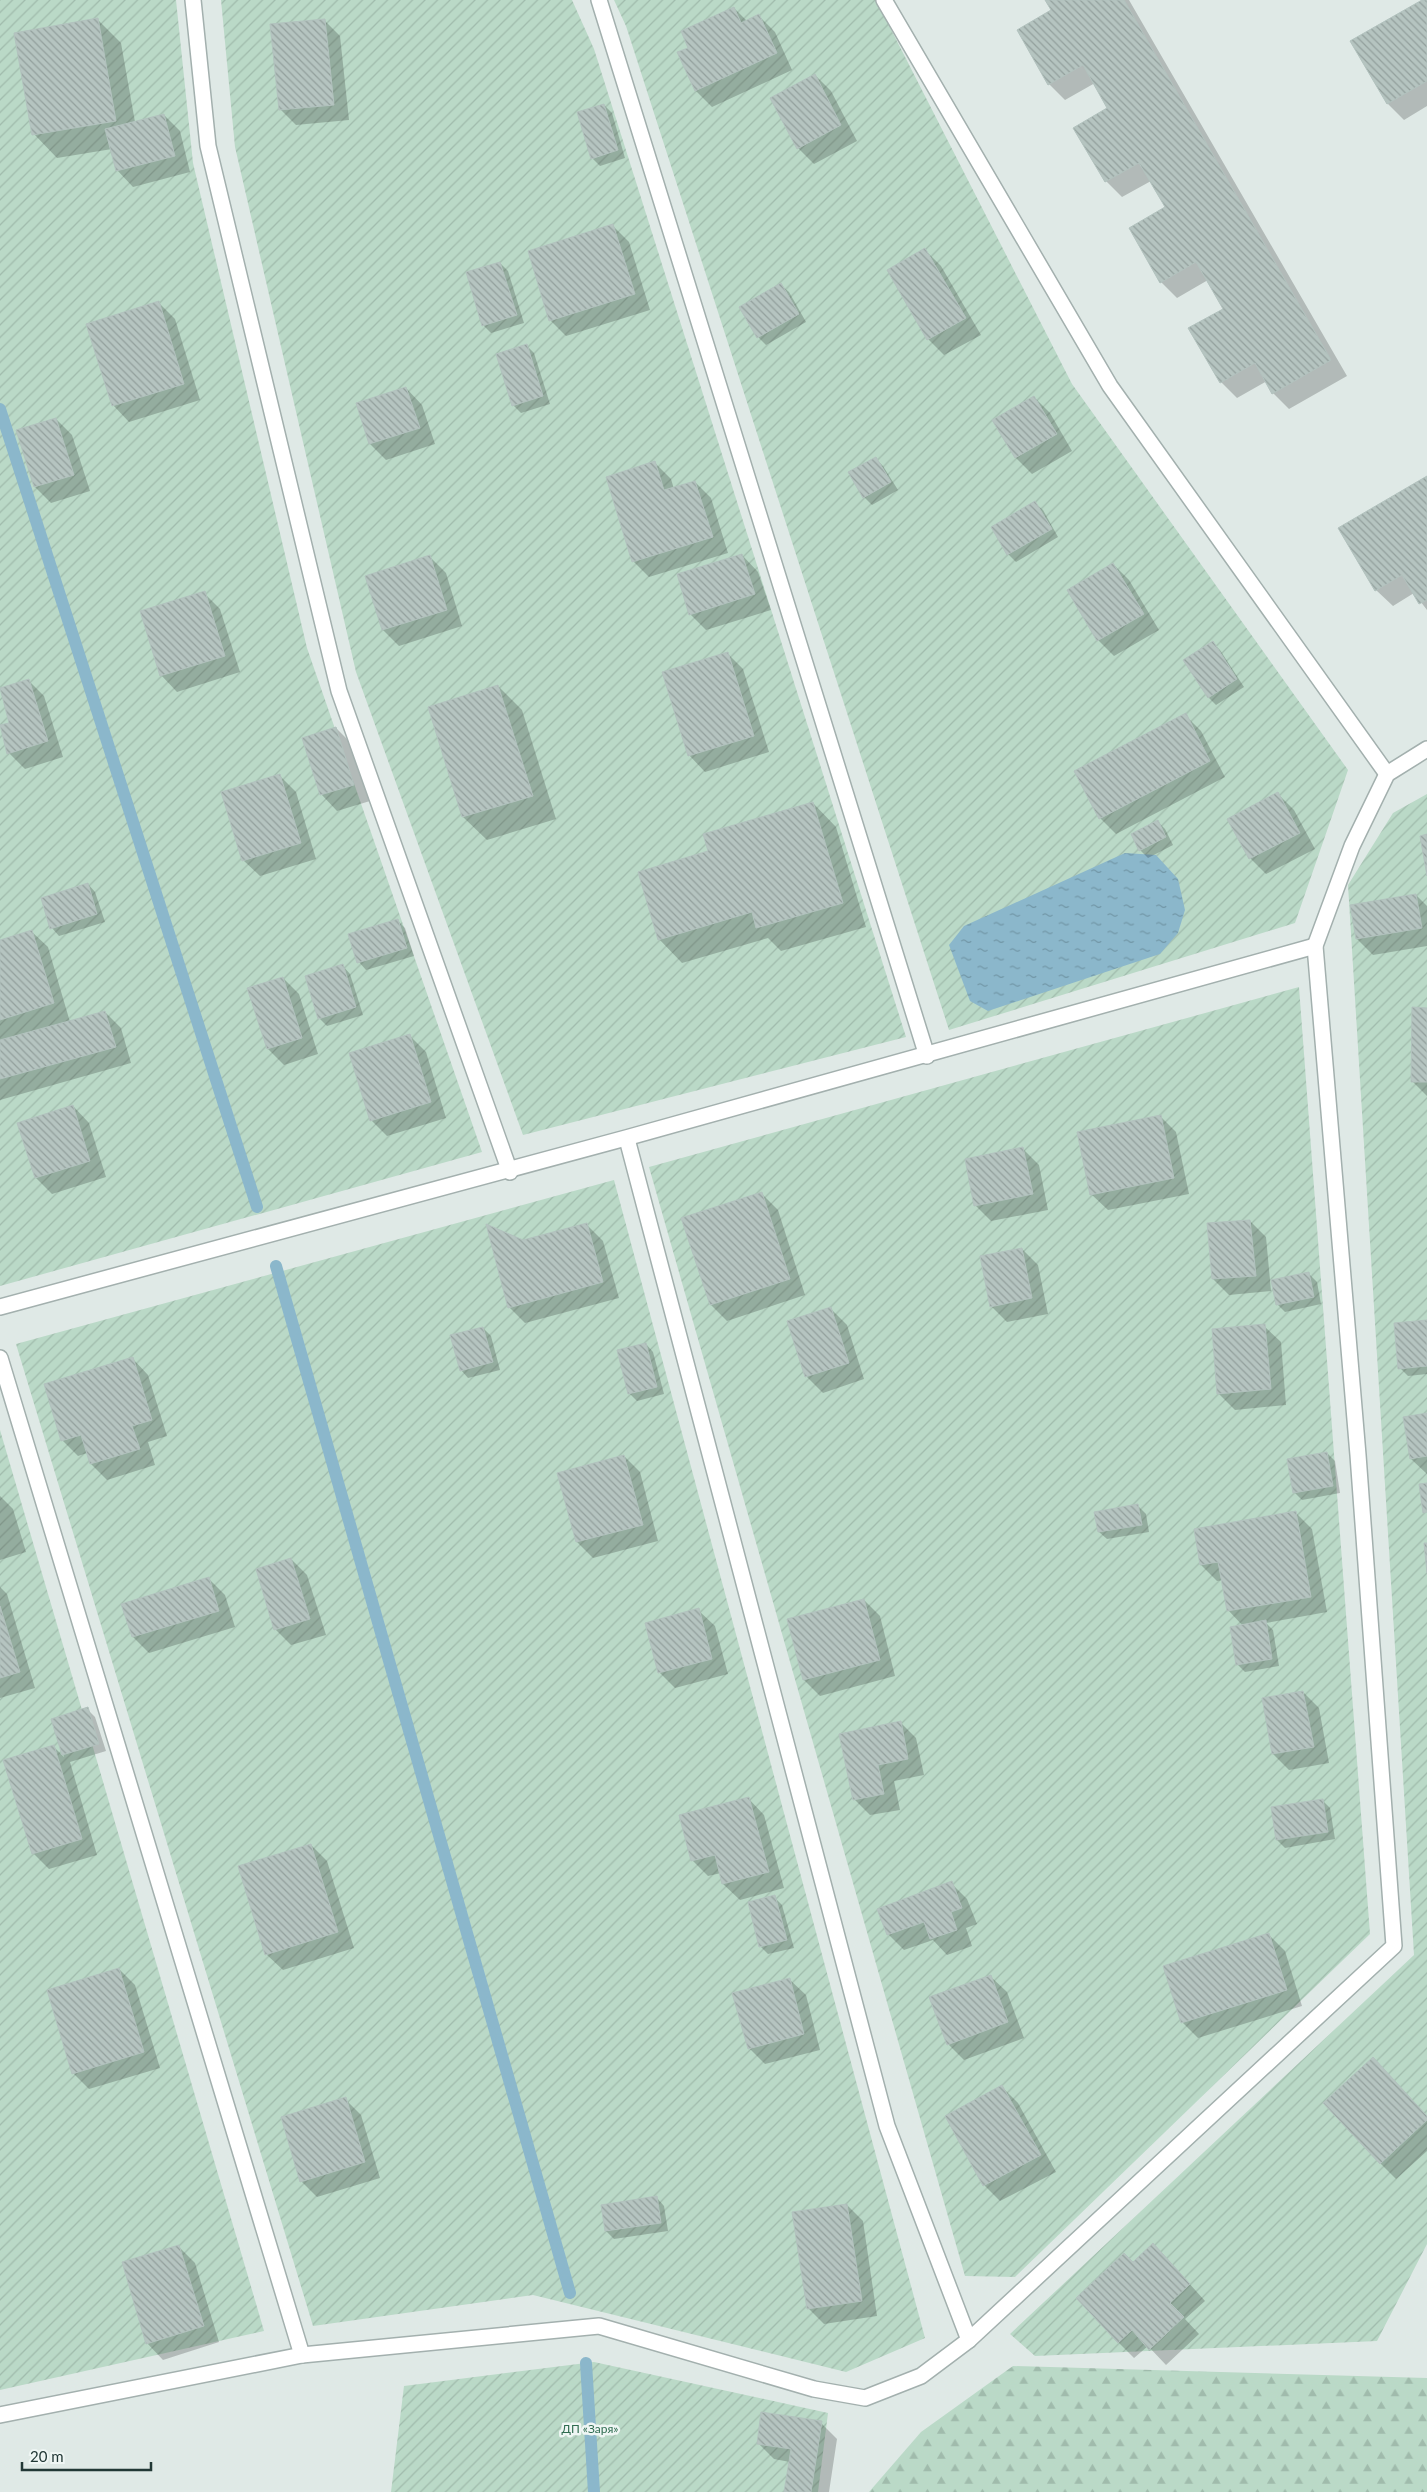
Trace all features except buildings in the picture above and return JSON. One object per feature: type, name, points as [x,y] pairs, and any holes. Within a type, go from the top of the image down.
[{"type":"street","points":[[192,0],[208,146],[339,691],[510,1172]]},
{"type":"street","points":[[599,0],[927,1056]]},
{"type":"street","points":[[884,0],[1110,386],[1387,774]]},
{"type":"street","points":[[0,2415],[302,2355],[599,2326],[814,2389],[865,2398],[921,2376],[969,2340],[1394,1946],[1358,1455],[1315,946],[1352,846],[1387,774],[1427,749]]},
{"type":"street","points":[[0,1307],[510,1172],[1315,946]]},
{"type":"street","points":[[627,1139],[887,2126],[969,2340]]},
{"type":"street","points":[[0,1358],[302,2355]]},
{"type":"green space","points":[[0,0],[176,0],[193,163],[307,648],[482,1152],[0,1286]]},
{"type":"green space","points":[[221,0],[572,0],[594,49],[906,1037],[523,1135],[356,672],[235,147]]},
{"type":"green space","points":[[614,0],[876,0],[1072,384],[1348,770],[1295,923],[949,1030],[626,26]]},
{"type":"green space","points":[[1427,794],[1427,2244],[1377,2341],[1035,2356],[1010,2334],[1414,1955],[1348,885],[1393,813]]},
{"type":"green space","points":[[1299,987],[1370,1934],[1015,2277],[965,2276],[649,1167]]},
{"type":"green space","points":[[614,1180],[925,2338],[846,2372],[533,2295],[313,2326],[16,1344]]},
{"type":"green space","points":[[0,1430],[264,2331],[0,2390]]},
{"type":"green space","name":"ДП «Заря»","points":[[594,2362],[828,2413],[818,2492],[391,2492],[404,2386]]},
{"type":"green space","points":[[1013,2366],[1427,2378],[1427,2492],[869,2492],[921,2432]]},
{"type":"water","points":[[1125,853],[1156,855],[1178,879],[1185,910],[1178,933],[1160,954],[988,1011],[970,1001],[949,945],[964,926]]},
{"type":"waterway","points":[[0,409],[257,1207]]},
{"type":"waterway","points":[[276,1266],[570,2293]]},
{"type":"waterway","points":[[586,2363],[594,2492]]}]
